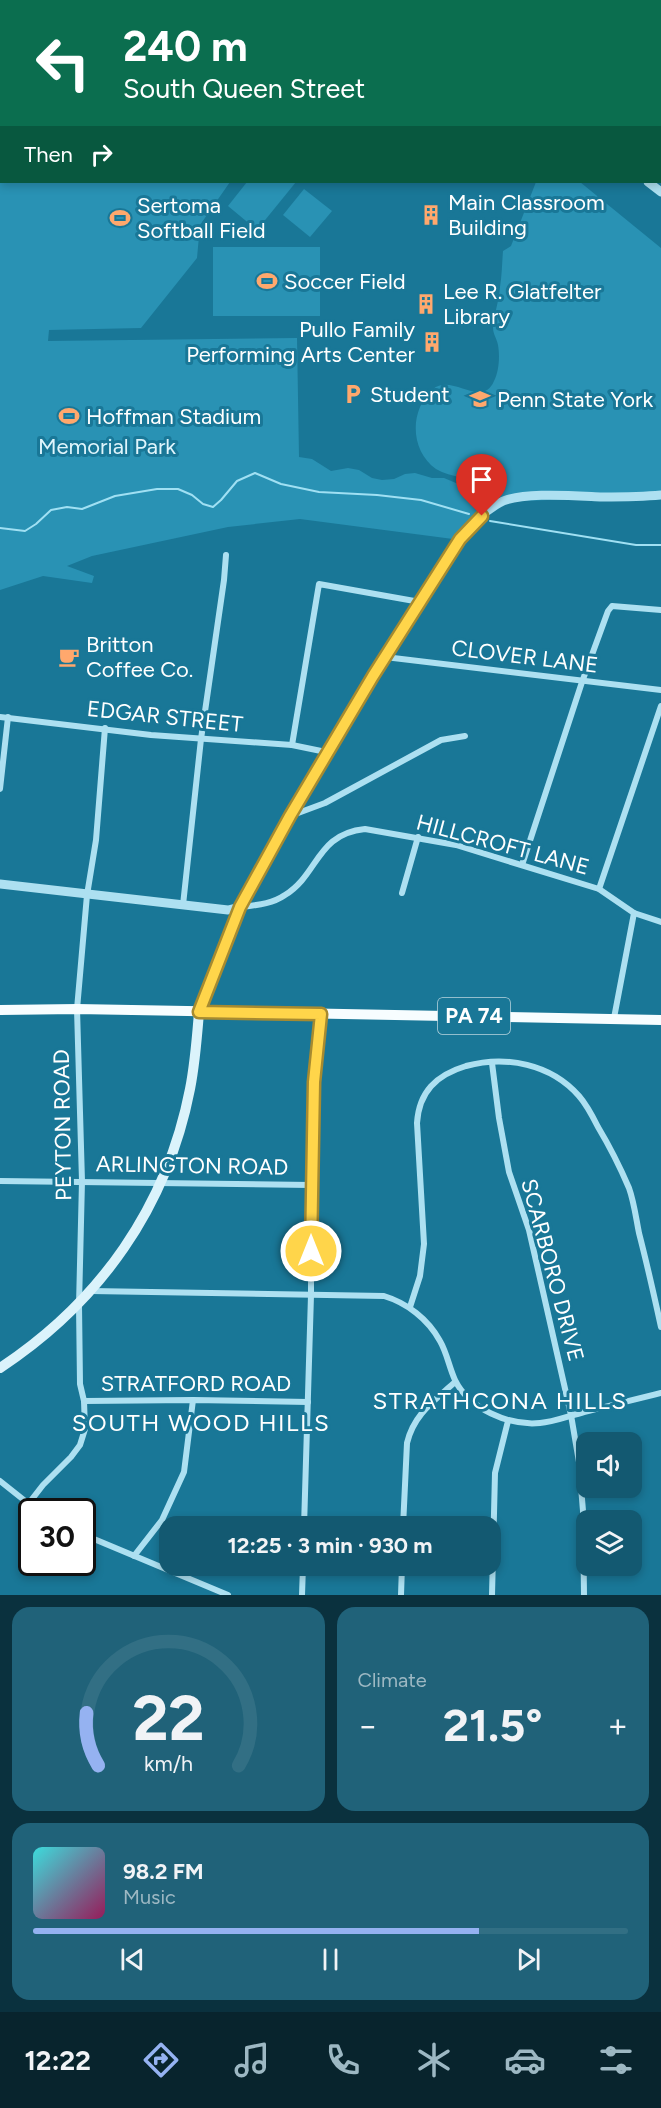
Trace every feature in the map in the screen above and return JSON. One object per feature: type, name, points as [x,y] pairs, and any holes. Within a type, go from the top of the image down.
[{"type":"main road","name":"PA 74","points":[[0,1010],[77,1009],[661,1020]]},
{"type":"main road","points":[[0,1368],[52,1330],[92,1292],[120,1256],[144,1217],[161,1183],[184,1118],[195,1062],[199,1012]]},
{"type":"street","points":[[651,183],[661,192]]},
{"type":"street","points":[[199,1012],[240,907],[290,816],[326,752],[460,539],[482,516],[500,502],[525,497],[661,495]]},
{"type":"street","points":[[183,905],[201,739],[226,555]]},
{"type":"street","points":[[292,745],[319,584],[420,602]]},
{"type":"street","points":[[522,865],[608,610],[612,606],[661,610]]},
{"type":"street","name":"CLOVER LANE","points":[[385,657],[661,690]]},
{"type":"street","points":[[599,889],[661,706]]},
{"type":"street","name":"EDGAR STREET","points":[[0,717],[151,735],[292,745],[326,752]]},
{"type":"street","points":[[0,789],[8,717]]},
{"type":"street","name":"PEYTON ROAD","points":[[33,1498],[71,1457],[80,1445],[85,1429],[84,1401],[80,1384],[82,1181],[77,1009],[87,896],[96,840],[105,728]]},
{"type":"street","points":[[290,816],[325,803],[441,740],[465,736]]},
{"type":"street","name":"HILLCROFT LANE","points":[[240,907],[270,903],[287,894],[302,879],[325,848],[338,837],[352,830],[373,830],[456,845],[599,889],[634,914],[661,922]]},
{"type":"street","points":[[402,893],[417,837]]},
{"type":"street","points":[[0,884],[87,896],[228,910],[240,907]]},
{"type":"street","points":[[614,1018],[634,914]]},
{"type":"street","points":[[304,1516],[314,1082],[321,1014]]},
{"type":"street","name":"SCARBORO DRIVE","points":[[492,1063],[509,1172],[528,1230],[572,1415],[583,1511],[584,1595]]},
{"type":"street","points":[[410,1307],[420,1276],[424,1244],[417,1124],[418,1109],[426,1091],[441,1076],[472,1065],[525,1063],[554,1074],[580,1097],[615,1155],[630,1191],[661,1327]]},
{"type":"street","name":"ARLINGTON ROAD","points":[[0,1181],[311,1185]]},
{"type":"street","points":[[92,1292],[384,1296],[410,1307],[427,1323],[440,1341],[455,1382],[484,1410],[508,1421],[540,1423],[661,1393]]},
{"type":"street","points":[[404,1516],[407,1443],[410,1432],[419,1415],[455,1382]]},
{"type":"street","points":[[134,1556],[162,1520],[184,1472],[193,1400]]},
{"type":"street","name":"STRATFORD ROAD","points":[[84,1401],[308,1402]]},
{"type":"street","points":[[492,1595],[495,1473],[508,1421]]},
{"type":"street","points":[[0,1481],[22,1498]]},
{"type":"street","points":[[96,1540],[228,1595]]},
{"type":"street","points":[[302,1595],[303,1576]]},
{"type":"street","points":[[401,1595],[402,1576]]},
{"type":"green space","name":"Memorial Park","points":[[0,183],[229,183],[200,225],[197,258],[141,328],[49,330],[48,341],[297,338],[299,457],[312,459],[331,471],[348,468],[382,480],[415,473],[432,478],[444,478],[468,488],[487,500],[453,539],[300,519],[228,527],[92,556],[67,566],[94,576],[92,583],[43,576],[0,590]]},
{"type":"green space","points":[[246,183],[295,183],[257,230],[228,206]]},
{"type":"green space","points":[[536,183],[581,183],[661,248],[661,495],[500,502],[497,491],[489,482],[442,472],[427,461],[421,452],[417,441],[417,419],[425,398],[433,389],[441,385],[449,385],[482,392],[489,389],[496,377],[499,354],[493,328],[494,318],[502,274],[503,251],[511,246]]},
{"type":"green space","points":[[304,189],[332,211],[310,237],[283,215]]},
{"type":"green space","name":"Soccer Field","points":[[213,247],[320,247],[320,316],[213,316]]},
{"type":"waterway","points":[[0,528],[25,531],[51,510],[67,507],[82,509],[115,496],[157,489],[178,489],[192,495],[203,504],[213,507],[237,481],[255,473],[281,484],[319,492],[421,500],[469,514]]},
{"type":"waterway","points":[[490,521],[636,545],[661,545]]},
{"type":"place","name":"Main Classroom Building","points":[[431,215]]},
{"type":"place","name":"Sertoma Softball Field","points":[[120,218]]},
{"type":"place","name":"Soccer Field","points":[[267,281]]},
{"type":"place","name":"Lee R. Glatfelter Library","points":[[426,304]]},
{"type":"place","name":"Pullo Family Performing Arts Center","points":[[432,342]]},
{"type":"place","name":"Student","points":[[353,394]]},
{"type":"place","name":"Penn State York","points":[[480,399]]},
{"type":"place","name":"Hoffman Stadium","points":[[69,416]]},
{"type":"place","name":"Britton Coffee Co.","points":[[69,657]]},
{"type":"district","name":"STRATHCONA HILLS","points":[[500,1401]]},
{"type":"district","name":"SOUTH WOOD HILLS","points":[[201,1423]]},
{"type":"route","points":[[311,1251],[314,1082],[321,1014],[199,1012],[240,907],[326,752],[460,539],[482,516]]}]
